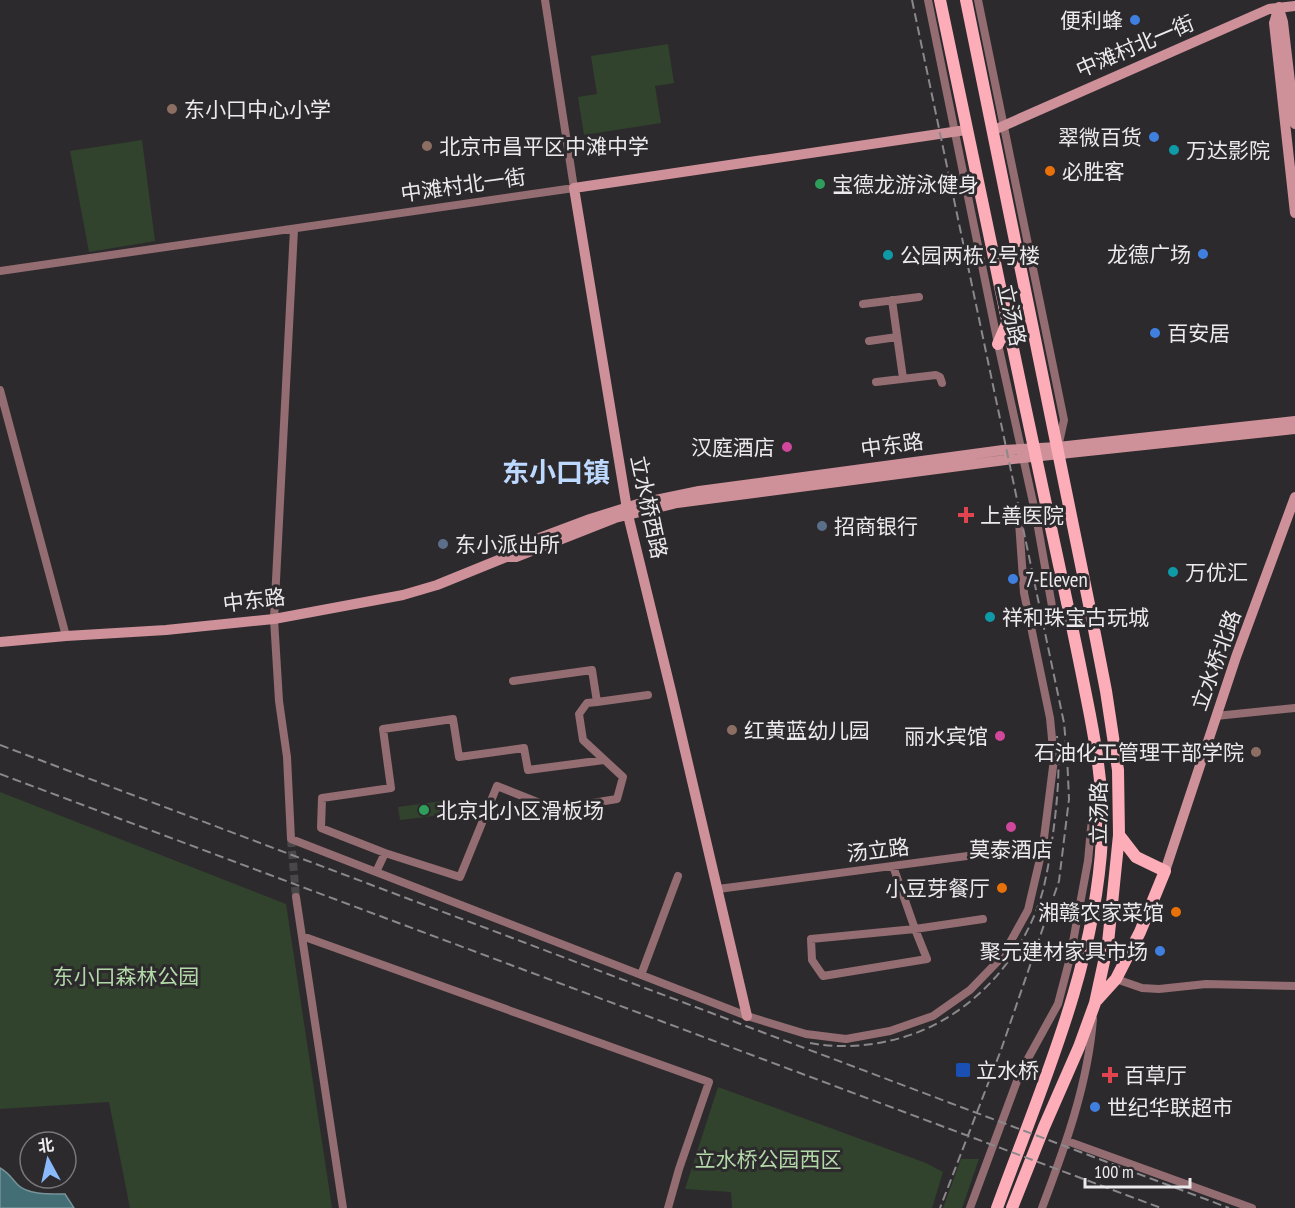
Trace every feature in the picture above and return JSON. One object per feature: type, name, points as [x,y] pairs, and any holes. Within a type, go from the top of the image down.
[{"type":"main road","name":"立汤路","points":[[940,0],[938,21],[960,131],[1007,323],[1073,629],[1101,773],[1102,837],[1094,911],[1085,956],[1074,998],[1037,1105],[997,1208]]},
{"type":"main road","name":"立汤路","points":[[966,0],[998,122],[1058,451],[1109,708],[1118,770],[1119,834],[1108,943],[1095,1003],[1012,1208]]},
{"type":"main road","points":[[998,344],[1007,323]]},
{"type":"main road","points":[[1095,1003],[1116,979],[1140,932],[1165,871],[1136,857],[1119,834]]},
{"type":"street","name":"立水桥西路","points":[[545,0],[627,511],[747,1016]]},
{"type":"street","name":"立汤路","points":[[928,0],[938,21]]},
{"type":"street","name":"立汤路","points":[[978,0],[998,122]]},
{"type":"street","name":"中滩村北一街","points":[[998,122],[1277,2],[1295,6]]},
{"type":"street","points":[[1277,2],[1283,22],[1295,124]]},
{"type":"street","points":[[1277,2],[1274,23],[1295,213]]},
{"type":"street","name":"中滩村北一街","points":[[0,271],[960,131]]},
{"type":"street","name":"立汤路","points":[[960,131],[998,344],[1036,516],[1052,606],[1073,629]]},
{"type":"street","points":[[294,229],[274,619],[279,701],[287,757],[291,839],[641,975],[747,1016],[806,1034],[846,1039],[890,1031],[933,1016],[970,990],[1002,957],[1028,910],[1043,846],[1054,759],[1050,718],[1024,593],[1019,522],[1036,516]]},
{"type":"street","points":[[863,304],[919,297]]},
{"type":"street","points":[[892,300],[903,378]]},
{"type":"street","points":[[869,341],[897,337]]},
{"type":"street","points":[[876,382],[936,375],[940,377],[942,383]]},
{"type":"street","points":[[0,390],[66,636]]},
{"type":"street","name":"中东路","points":[[1058,451],[1295,421]]},
{"type":"street","name":"中东路","points":[[0,642],[166,630],[274,619],[403,595],[437,585],[506,557],[516,557],[627,511],[1022,453],[1295,429]]},
{"type":"street","name":"立水桥北路","points":[[1165,871],[1216,716],[1295,497]]},
{"type":"street","points":[[513,681],[592,670],[597,702]]},
{"type":"street","points":[[604,760],[528,770],[524,748],[459,757],[453,719],[383,729],[391,788],[322,798],[321,828],[385,853],[460,877],[497,786],[555,809],[617,800],[623,777],[582,740],[579,714],[587,703],[648,694]]},
{"type":"street","points":[[1216,716],[1295,708]]},
{"type":"street","name":"立汤路","points":[[970,1208],[1020,1073],[1058,1004],[1070,958],[1101,773]]},
{"type":"street","name":"汤立路","points":[[718,889],[1043,846]]},
{"type":"street","points":[[376,872],[385,853]]},
{"type":"street","points":[[893,866],[915,929],[927,959],[823,976],[812,960],[811,939],[915,929],[983,919]]},
{"type":"street","points":[[641,975],[678,876]]},
{"type":"street","points":[[296,897],[343,1208]]},
{"type":"street","points":[[302,936],[709,1082],[688,1138],[668,1208]]},
{"type":"street","points":[[1116,979],[1142,988],[1159,989],[1206,984],[1295,986]]},
{"type":"street","name":"立汤路","points":[[1042,1208],[1068,1141],[1091,1043],[1095,1003]]},
{"type":"street","points":[[1068,1141],[1252,1208]]},
{"type":"green space","points":[[668,44],[674,83],[655,86],[661,123],[584,135],[578,97],[597,94],[591,56]]},
{"type":"green space","points":[[142,140],[155,241],[89,252],[70,151]]},
{"type":"green space","name":"东小口森林公园","points":[[0,792],[286,904],[332,1208],[130,1208],[109,1102],[0,1109]]},
{"type":"green space","name":"北京北小区滑板场","points":[[449,800],[451,814],[400,820],[398,807]]},
{"type":"green space","name":"立水桥公园西区","points":[[718,1087],[926,1163],[943,1172],[932,1208],[732,1208],[731,1192],[685,1189]]},
{"type":"green space","points":[[961,1159],[979,1159],[962,1208],[943,1208]]},
{"type":"water","points":[[0,1168],[18,1185],[18,1190],[65,1194],[74,1208],[0,1208]]},
{"type":"tunnel","points":[[291,839],[296,897]]},
{"type":"railway","points":[[912,0],[1064,723],[1069,799],[1059,881],[1001,1050],[940,1208]]},
{"type":"railway","points":[[810,1043],[834,1046],[881,1043],[928,1028],[973,999],[1009,961],[1035,915],[1045,881],[1057,798],[1057,736]]},
{"type":"railway","points":[[0,745],[1229,1208]]},
{"type":"railway","points":[[0,774],[1161,1208]]},
{"type":"place","name":"便利蜂","points":[[1135,20]]},
{"type":"place","name":"东小口中心小学","points":[[172,109]]},
{"type":"place","name":"翠微百货","points":[[1154,137]]},
{"type":"place","name":"北京市昌平区中滩中学","points":[[427,146]]},
{"type":"place","name":"万达影院","points":[[1174,150]]},
{"type":"place","name":"必胜客","points":[[1050,171]]},
{"type":"place","name":"宝德龙游泳健身","points":[[820,184]]},
{"type":"place","name":"龙德广场","points":[[1203,254]]},
{"type":"place","name":"公园两栋 2号楼","points":[[888,255]]},
{"type":"place","name":"百安居","points":[[1155,333]]},
{"type":"place","name":"汉庭酒店","points":[[787,447]]},
{"type":"place","name":"上善医院","points":[[966,515]]},
{"type":"place","name":"招商银行","points":[[822,526]]},
{"type":"place","name":"东小派出所","points":[[443,544]]},
{"type":"place","name":"万优汇","points":[[1173,572]]},
{"type":"place","name":"7-Eleven","points":[[1013,579]]},
{"type":"place","name":"祥和珠宝古玩城","points":[[990,617]]},
{"type":"place","name":"红黄蓝幼儿园","points":[[732,730]]},
{"type":"place","name":"丽水宾馆","points":[[1000,736]]},
{"type":"place","name":"石油化工管理干部学院","points":[[1256,752]]},
{"type":"place","name":"北京北小区滑板场","points":[[424,810]]},
{"type":"place","name":"莫泰酒店","points":[[1011,827]]},
{"type":"place","name":"小豆芽餐厅","points":[[1002,888]]},
{"type":"place","name":"湘赣农家菜馆","points":[[1176,912]]},
{"type":"place","name":"聚元建材家具市场","points":[[1160,951]]},
{"type":"place","name":"立水桥","points":[[963,1070]]},
{"type":"place","name":"百草厅","points":[[1110,1075]]},
{"type":"place","name":"世纪华联超市","points":[[1095,1107]]},
{"type":"district","name":"东小口镇","points":[[556,472]]}]
